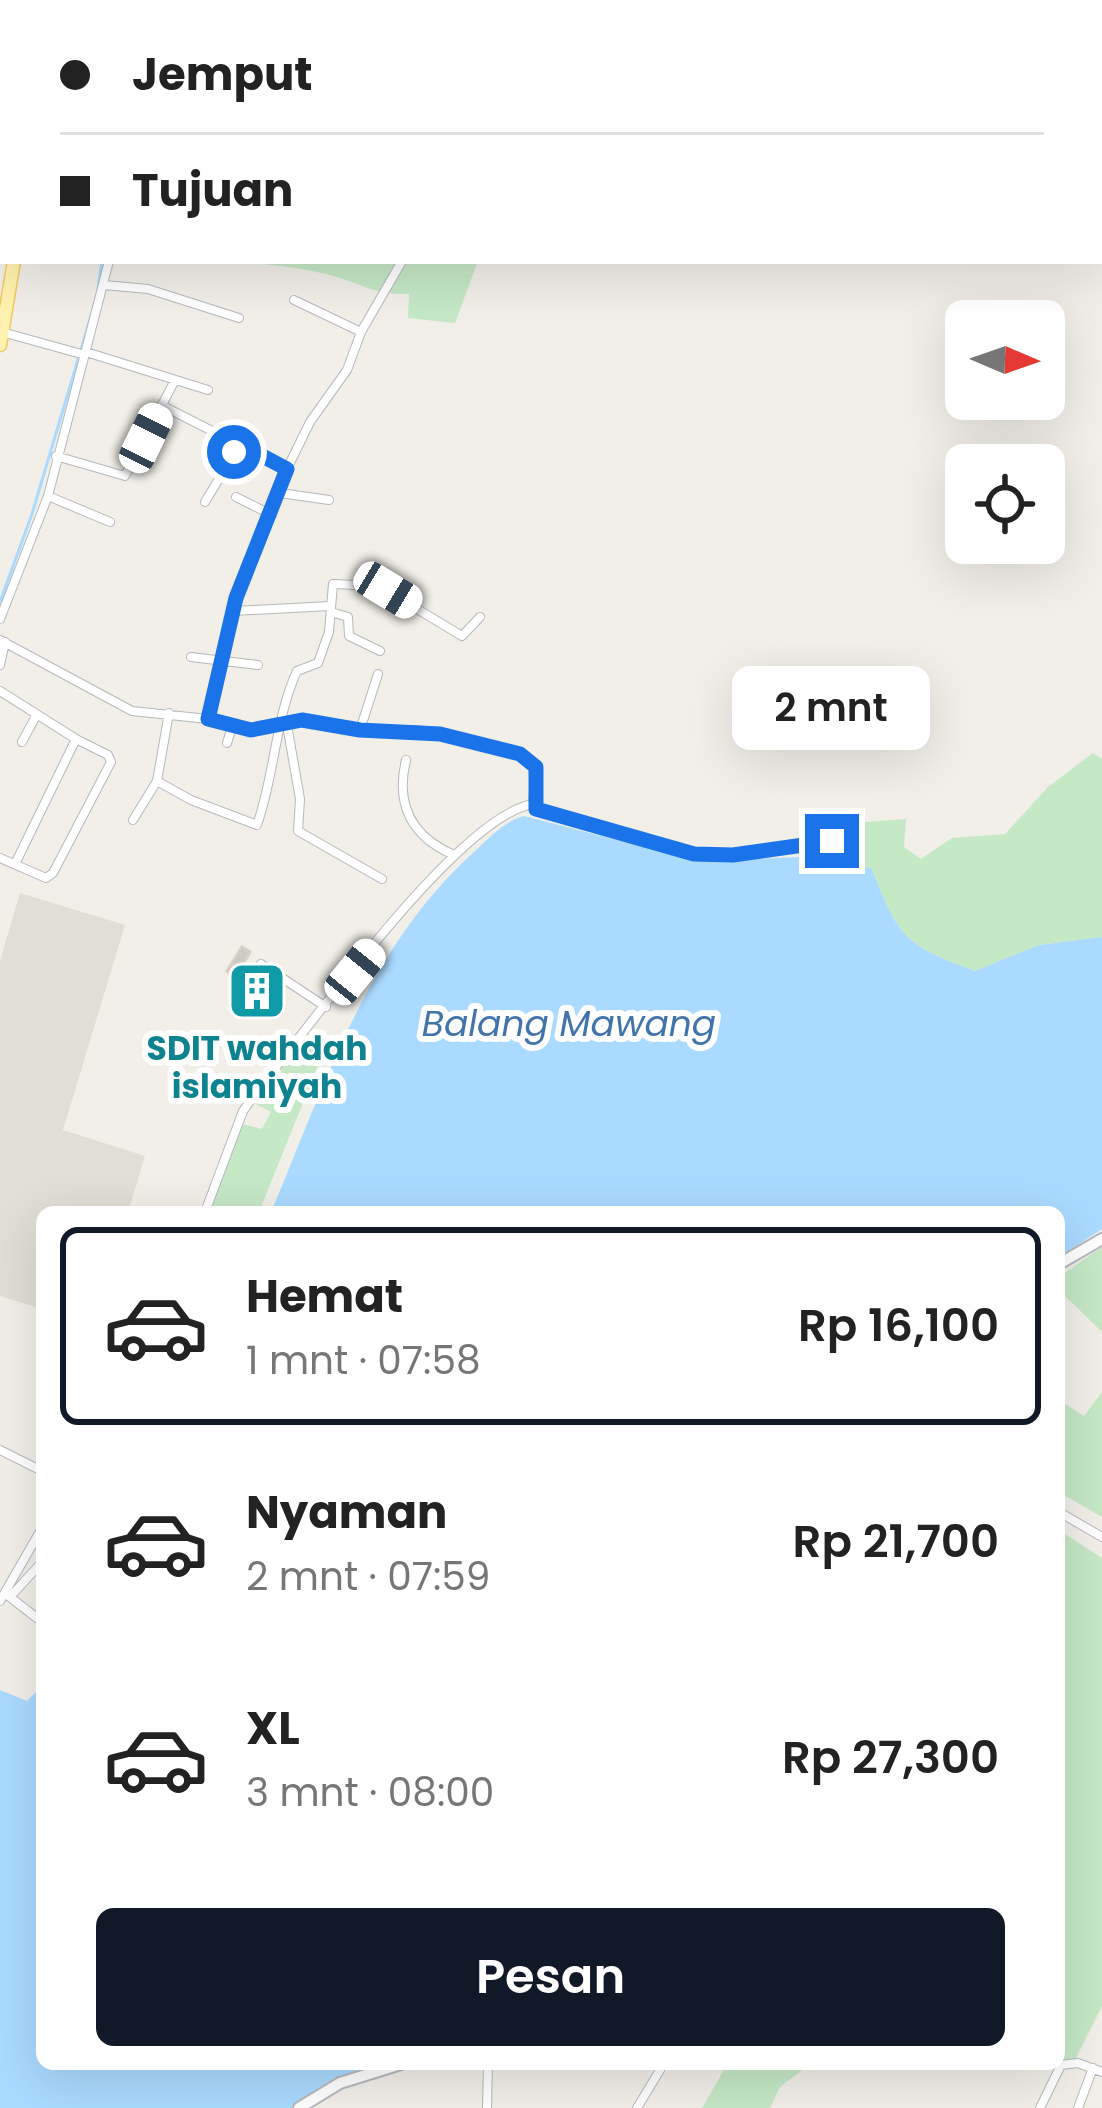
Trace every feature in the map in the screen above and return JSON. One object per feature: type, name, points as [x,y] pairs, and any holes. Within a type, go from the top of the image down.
[{"type":"main road","points":[[1,339],[14,264]]},
{"type":"street","points":[[0,619],[48,496],[108,264]]},
{"type":"street","points":[[208,719],[233,611],[287,469],[310,422],[347,370],[361,332],[400,264]]},
{"type":"street","points":[[104,285],[148,289],[239,318]]},
{"type":"street","points":[[294,300],[361,332]]},
{"type":"street","points":[[1,339],[86,353],[208,390]]},
{"type":"street","points":[[56,456],[125,476],[175,380]]},
{"type":"street","points":[[161,406],[287,469]]},
{"type":"street","points":[[205,502],[240,444]]},
{"type":"street","points":[[280,493],[329,500]]},
{"type":"street","points":[[48,496],[110,522]]},
{"type":"street","points":[[236,497],[272,515]]},
{"type":"street","points":[[158,781],[191,800],[257,825],[284,725],[285,698],[297,671],[321,659],[336,582],[388,590],[462,636],[480,617]]},
{"type":"street","points":[[233,611],[330,609],[348,617],[349,636],[380,651]]},
{"type":"street","points":[[0,665],[2,641],[132,711],[208,719],[232,727],[311,720],[360,730],[440,734],[520,754],[536,767],[533,804]]},
{"type":"street","points":[[191,657],[258,665]]},
{"type":"street","points":[[360,730],[378,674]]},
{"type":"street","points":[[0,691],[110,757],[51,876],[0,858]]},
{"type":"street","points":[[133,820],[158,781],[169,713]]},
{"type":"street","points":[[22,742],[36,716]]},
{"type":"street","points":[[284,725],[300,795],[298,831],[382,879]]},
{"type":"street","points":[[227,743],[232,727]]},
{"type":"street","points":[[16,862],[76,739]]},
{"type":"street","points":[[406,760],[402,794],[409,820],[436,847],[454,855]]},
{"type":"street","points":[[533,804],[543,812],[694,854],[733,855],[832,841]]},
{"type":"street","points":[[207,1206],[243,1111],[326,1007],[454,855],[510,812],[533,804]]},
{"type":"street","points":[[261,964],[326,1007]]},
{"type":"street","points":[[1065,1261],[1102,1239]]},
{"type":"street","points":[[0,1450],[36,1468]]},
{"type":"street","points":[[1065,1515],[1102,1537]]},
{"type":"street","points":[[5,1597],[36,1539]]},
{"type":"street","points":[[5,1597],[36,1568]]},
{"type":"street","points":[[5,1597],[36,1617]]},
{"type":"street","points":[[1065,2066],[1097,2070],[1078,2108]]},
{"type":"street","points":[[299,2108],[340,2083],[382,2070]]},
{"type":"street","points":[[487,2108],[488,2070]]},
{"type":"street","points":[[637,2108],[661,2070]]},
{"type":"street","points":[[1040,2108],[1059,2070]]},
{"type":"shaded area","points":[[20,893],[125,925],[63,1130],[145,1156],[130,1206],[36,1206],[36,1307],[0,1296],[0,961]]},
{"type":"green space","points":[[257,264],[477,264],[455,323],[408,318],[409,294],[375,290],[302,269]]},
{"type":"green space","points":[[1093,753],[1102,759],[1102,937],[1039,945],[975,971],[933,954],[907,936],[872,869],[826,856],[839,824],[906,819],[904,847],[921,859],[952,838],[1005,834],[1048,787]]},
{"type":"green space","points":[[307,1037],[325,1048],[261,1206],[210,1206],[238,1123],[262,1129],[271,1112],[254,1103]]},
{"type":"green space","points":[[1102,1247],[1102,1332],[1065,1296],[1065,1273]]},
{"type":"green space","points":[[1102,1392],[1102,1517],[1065,1495],[1065,1404],[1084,1416]]},
{"type":"green space","points":[[1065,1534],[1102,1558],[1102,2006],[1073,2064],[1065,2061]]},
{"type":"green space","points":[[724,2070],[802,2070],[780,2087],[770,2108],[702,2108]]},
{"type":"water","name":"Balang Mawang","points":[[524,816],[699,861],[826,856],[872,869],[907,936],[933,954],[975,971],[1039,945],[1102,937],[1102,1229],[1065,1253],[1065,1206],[273,1206],[352,1020],[377,975],[436,891]]},
{"type":"water","points":[[0,1690],[27,1701],[36,1692],[36,2070],[357,2070],[326,2083],[292,2108],[0,2108]]},
{"type":"building","points":[[242,947],[250,952],[240,969],[268,990],[260,1002],[227,971]]},
{"type":"waterway","points":[[98,289],[102,264]]},
{"type":"waterway","points":[[0,602],[32,514],[91,316]]},
{"type":"place","name":"SDIT wahdah islamiyah","points":[[257,991]]},
{"type":"route","points":[[234,452],[240,444],[287,469],[236,598],[208,719],[251,730],[302,720],[360,730],[416,730],[520,754],[536,767],[536,809],[677,851],[733,855],[832,841]]}]
